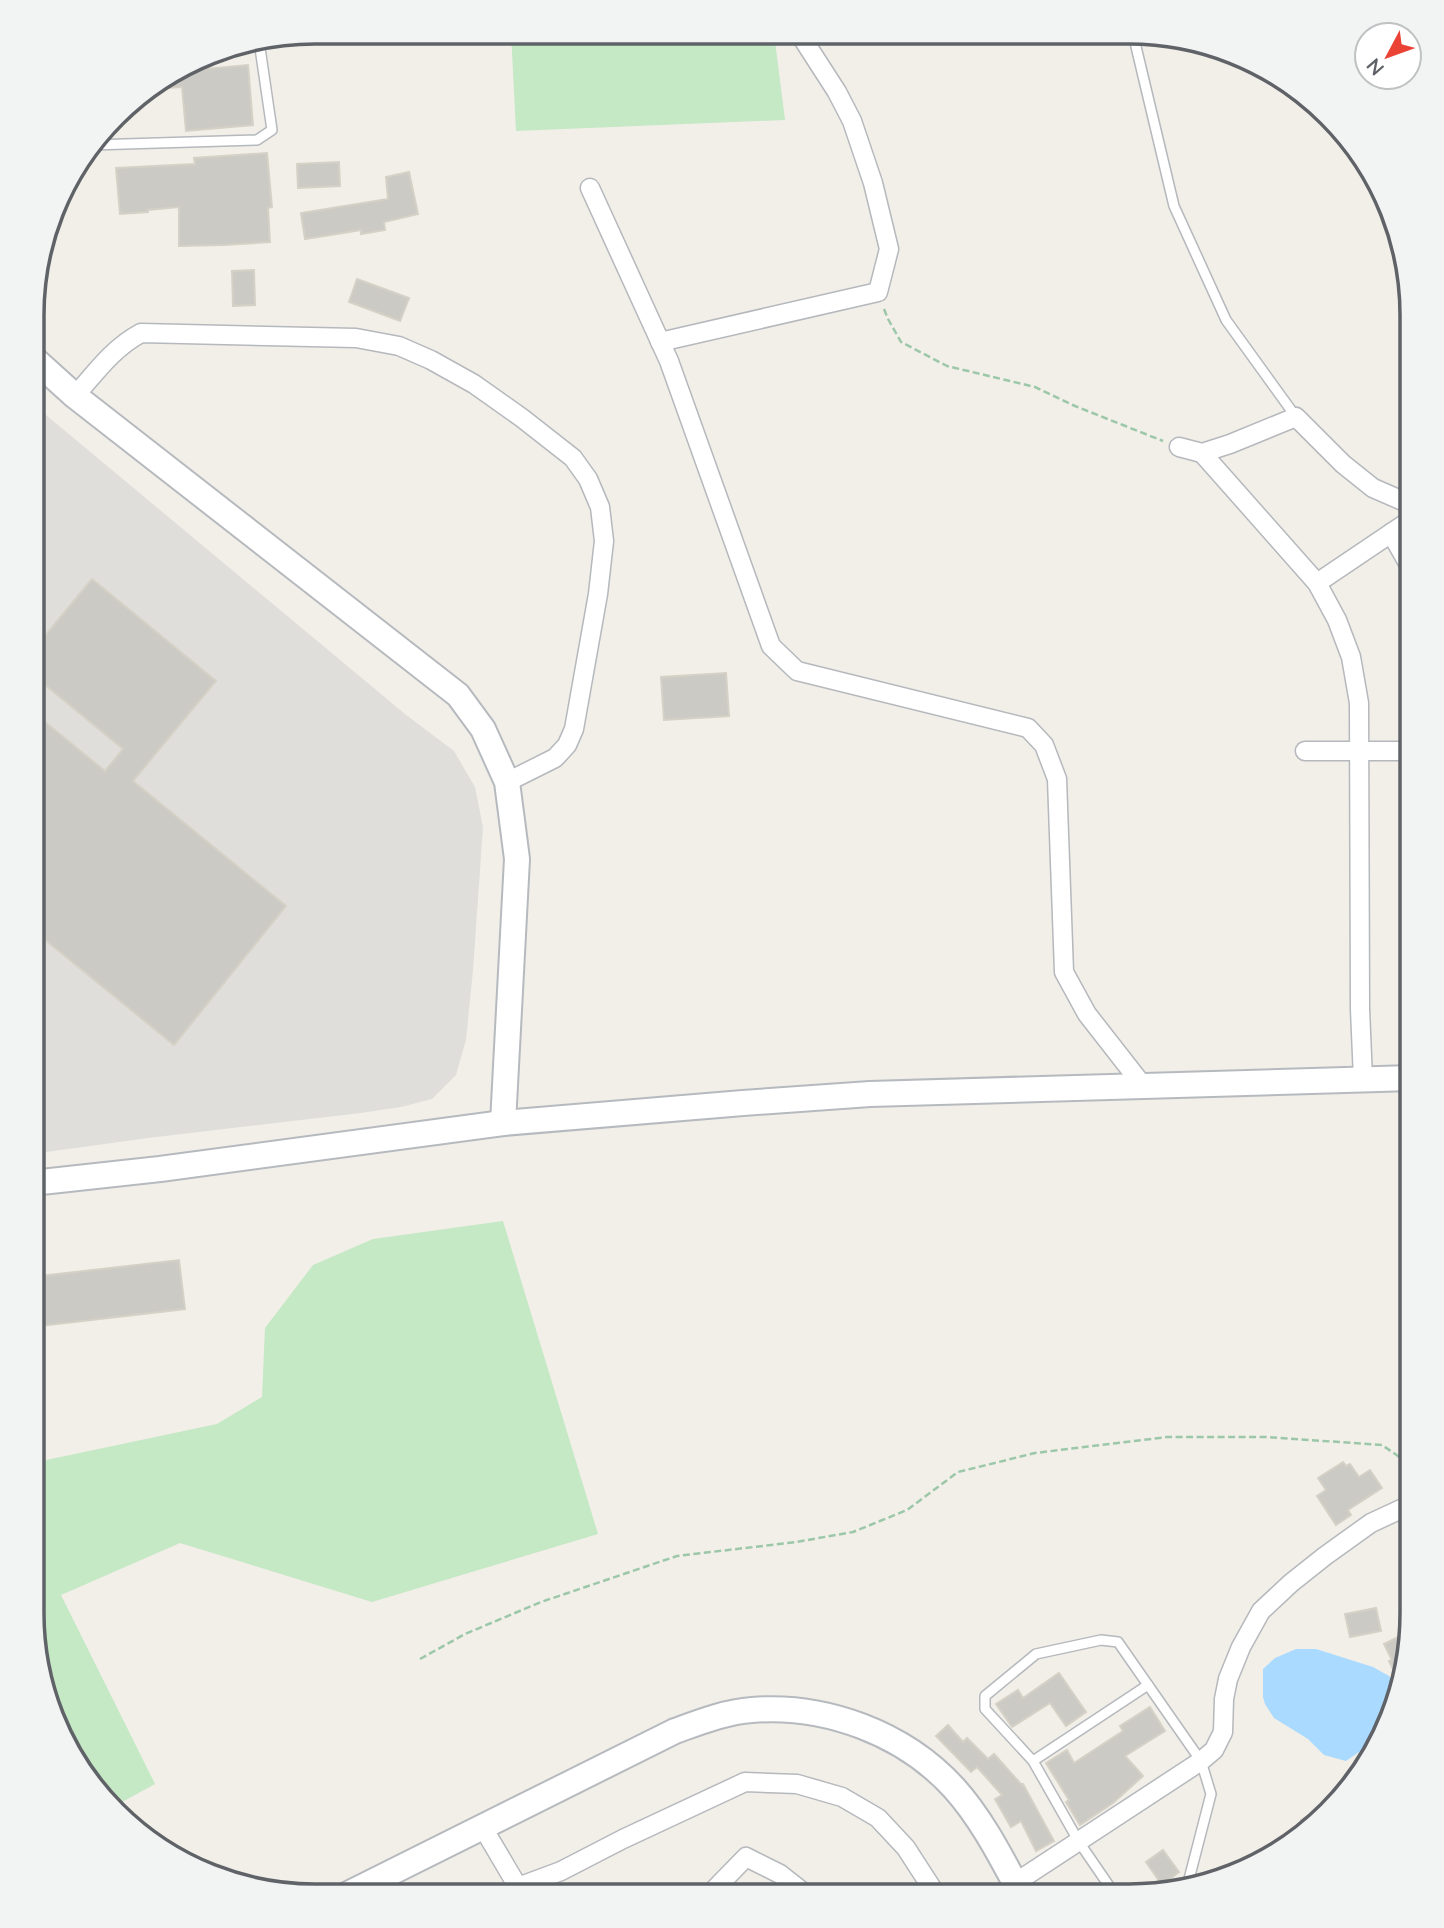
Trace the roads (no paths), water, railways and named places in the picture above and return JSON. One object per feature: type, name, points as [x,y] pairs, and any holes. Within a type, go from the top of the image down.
[{"type":"street","points":[[660,342],[878,292],[889,249],[873,183],[852,121],[806,44]]},
{"type":"street","points":[[590,188],[669,361],[771,646],[797,671],[1028,728],[1044,745],[1057,779],[1064,972],[1087,1014],[1144,1087]]},
{"type":"street","points":[[75,396],[124,342],[141,333],[356,338],[399,346],[442,366],[474,384],[523,418],[573,458],[588,479],[600,507],[604,541],[598,594],[574,729],[567,745],[555,758],[508,782]]},
{"type":"street","points":[[44,368],[75,396],[458,695],[483,729],[508,782],[517,859],[503,1123]]},
{"type":"street","points":[[1179,447],[1202,453],[1296,417],[1343,464],[1373,488],[1400,500]]},
{"type":"street","points":[[1202,453],[1317,583],[1337,621],[1351,657],[1359,703],[1360,995],[1363,1079]]},
{"type":"street","points":[[1317,583],[1400,527]]},
{"type":"street","points":[[1391,533],[1400,549]]},
{"type":"street","points":[[1305,751],[1400,751]]},
{"type":"street","points":[[44,1181],[174,1167],[503,1123],[870,1094],[1400,1078]]},
{"type":"street","points":[[1026,1884],[1079,1842],[1214,1750],[1223,1732],[1224,1699],[1228,1679],[1241,1647],[1261,1611],[1291,1583],[1371,1523],[1400,1510]]},
{"type":"street","points":[[368,1884],[675,1731],[712,1717],[749,1710],[785,1708],[824,1714],[862,1726],[929,1764],[954,1787],[975,1815],[1015,1884]]},
{"type":"street","points":[[534,1884],[745,1782],[797,1784],[842,1797],[878,1818],[906,1848],[929,1884]]},
{"type":"street","points":[[482,1826],[516,1884]]},
{"type":"street","points":[[720,1884],[746,1857],[780,1874],[793,1884]]},
{"type":"lane","points":[[1135,44],[1174,206],[1226,320],[1296,417]]},
{"type":"lane","points":[[104,145],[257,140],[272,130],[260,49]]},
{"type":"lane","points":[[1108,1884],[1079,1842],[1033,1761],[985,1709],[985,1696],[1036,1654],[1101,1640],[1118,1642],[1201,1761],[1212,1794],[1190,1877]]},
{"type":"lane","points":[[1033,1761],[1148,1685]]},
{"type":"water","points":[[1296,1649],[1316,1649],[1373,1667],[1389,1676],[1392,1680],[1386,1700],[1364,1748],[1346,1761],[1324,1755],[1308,1739],[1274,1718],[1263,1697],[1263,1669],[1275,1658]]}]
